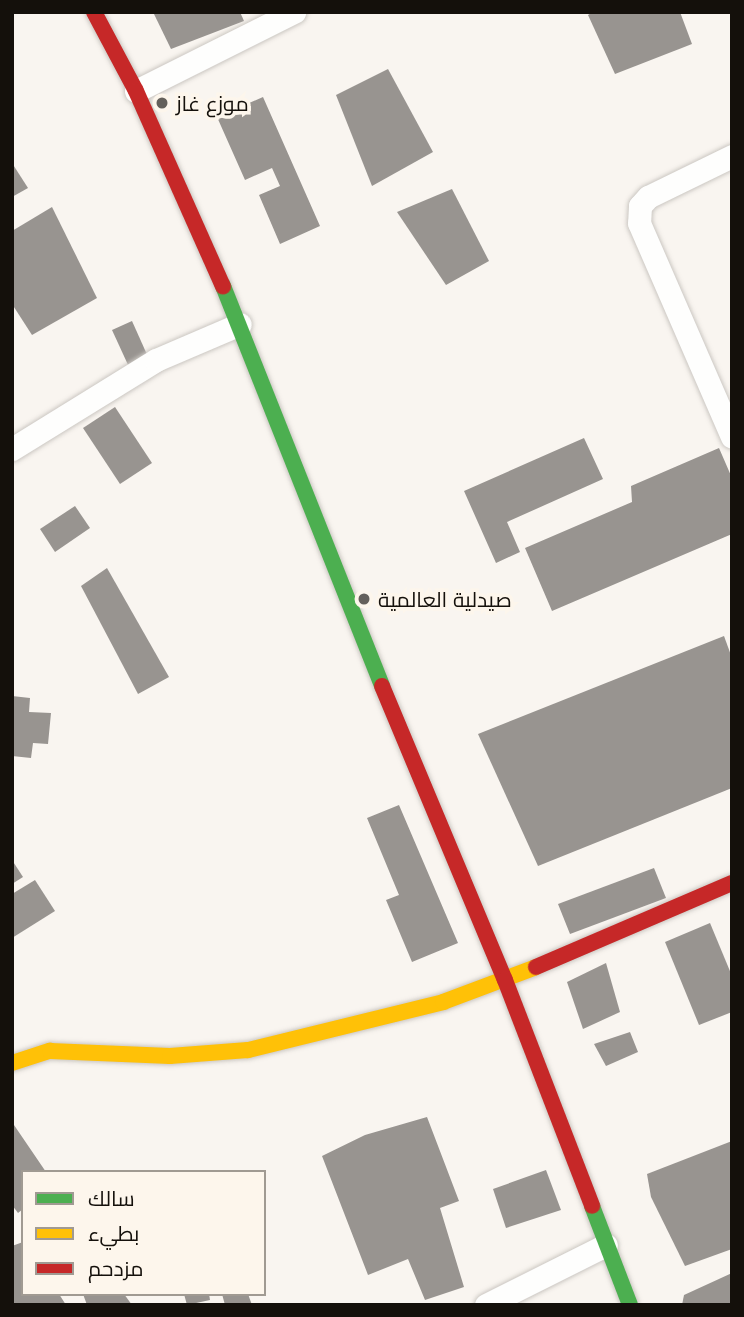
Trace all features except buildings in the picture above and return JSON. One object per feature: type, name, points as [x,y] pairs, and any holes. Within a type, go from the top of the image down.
[{"type":"street","points":[[93,12],[136,91],[240,324],[426,798],[505,980],[630,1305]]},
{"type":"street","points":[[136,91],[294,12]]},
{"type":"street","points":[[730,428],[639,223],[640,206],[648,197],[732,156]]},
{"type":"street","points":[[12,449],[156,360],[240,324]]},
{"type":"street","points":[[12,1063],[50,1051],[170,1056],[248,1050],[443,1002],[505,980],[732,883]]},
{"type":"street","points":[[486,1305],[606,1245]]},
{"type":"traffic: fast","points":[[223,286],[382,686]]},
{"type":"traffic: fast","points":[[592,1206],[630,1305]]},
{"type":"traffic: slow","points":[[12,1063],[50,1051],[170,1056],[248,1050],[443,1002],[536,967]]},
{"type":"traffic: jam","points":[[94,12],[136,91],[223,286]]},
{"type":"traffic: jam","points":[[382,686],[505,980],[592,1206]]},
{"type":"traffic: jam","points":[[536,967],[732,883]]},
{"type":"place","name":"موزع غاز","points":[[162,103]]},
{"type":"place","name":"صيدلية العالمية","points":[[364,599]]}]
